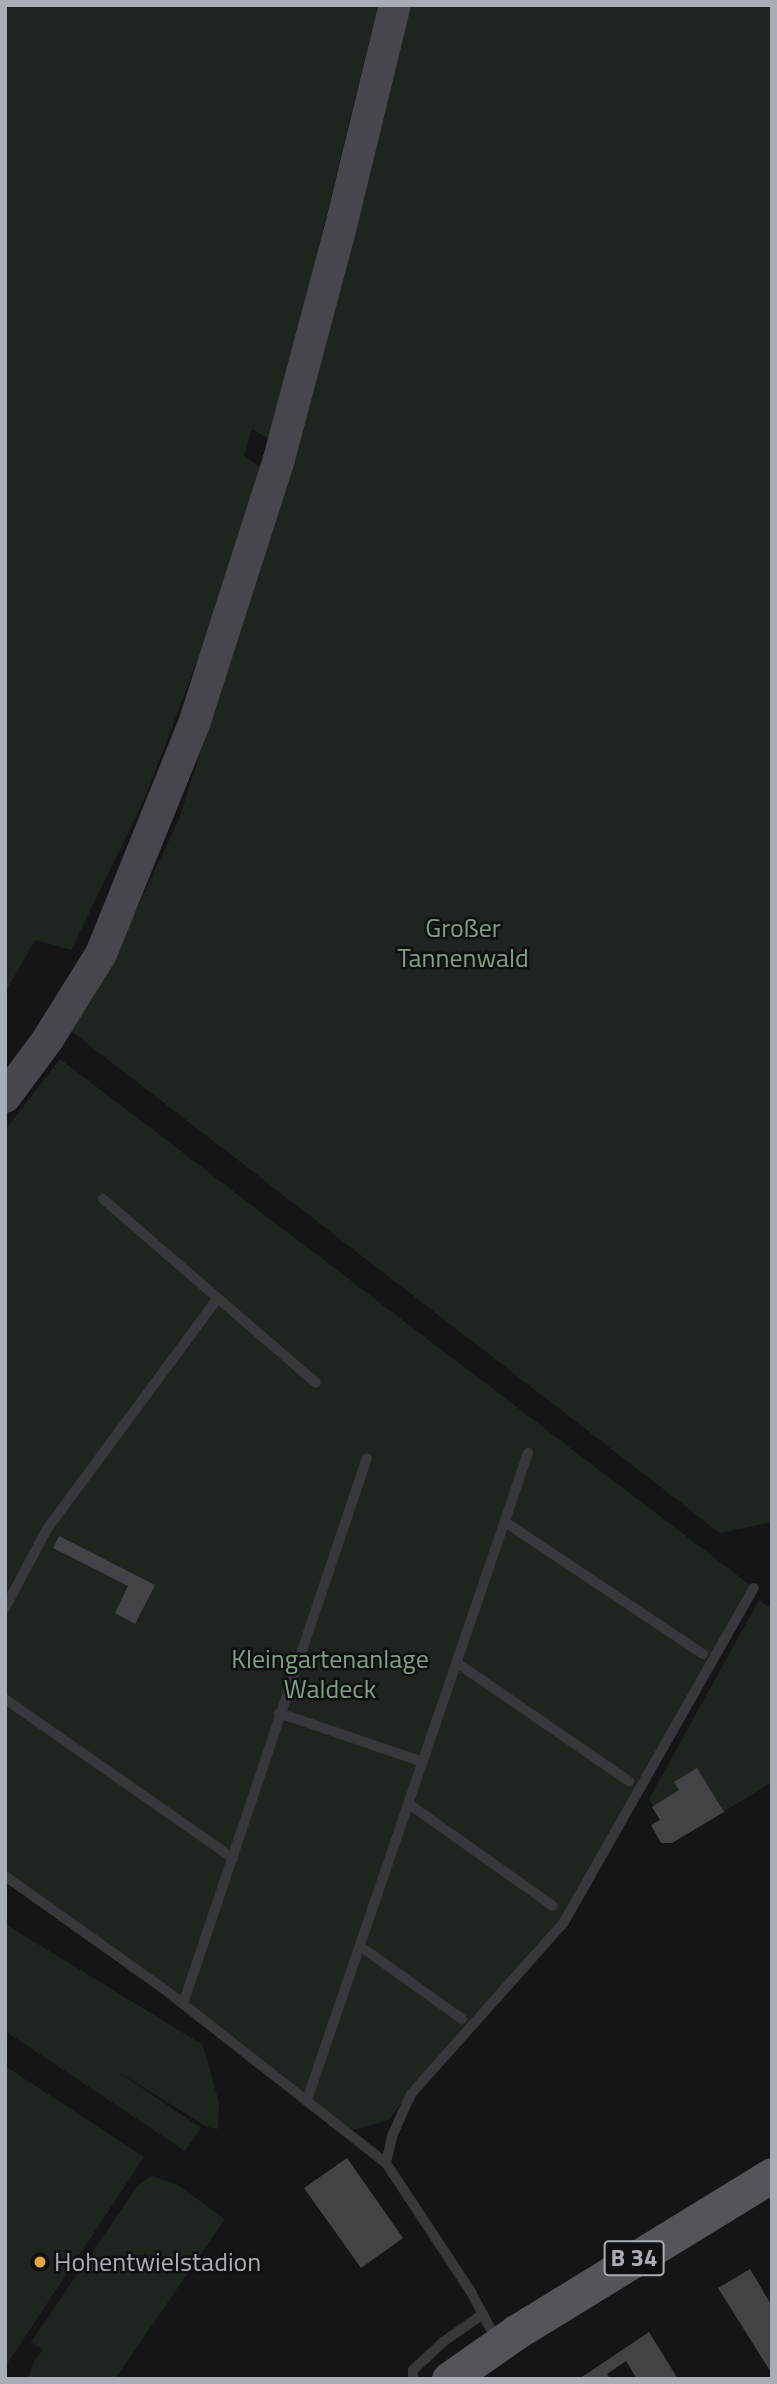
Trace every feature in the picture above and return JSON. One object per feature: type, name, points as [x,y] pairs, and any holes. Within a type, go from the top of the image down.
[{"type":"main road","points":[[5,1097],[48,1039],[101,954],[194,724],[279,459],[338,238],[395,5]]},
{"type":"main road","name":"B 34","points":[[449,2379],[491,2328],[772,2175]]},
{"type":"lane","points":[[103,1199],[316,1383]]},
{"type":"lane","points":[[5,1608],[47,1529],[218,1298]]},
{"type":"lane","points":[[307,2100],[528,1453]]},
{"type":"lane","points":[[183,2004],[367,1458]]},
{"type":"lane","points":[[505,1522],[703,1654]]},
{"type":"lane","points":[[386,2163],[392,2136],[411,2094],[564,1922],[754,1588]]},
{"type":"lane","points":[[457,1664],[629,1781]]},
{"type":"lane","points":[[5,1699],[233,1858]]},
{"type":"lane","points":[[279,1713],[424,1762]]},
{"type":"lane","points":[[409,1804],[553,1906]]},
{"type":"lane","points":[[5,1876],[183,2004],[386,2163],[491,2328],[423,2360],[413,2370],[412,2379]]},
{"type":"lane","points":[[360,1946],[462,2019]]},
{"type":"green space","points":[[5,5],[378,5],[271,440],[252,429],[244,455],[264,471],[201,651],[145,798],[71,950],[35,940],[5,993]]},
{"type":"green space","name":"Großer Tannenwald","points":[[408,5],[772,5],[772,1522],[720,1533],[71,1031],[102,982],[179,819],[288,478]]},
{"type":"green space","name":"Kleingartenanlage Waldeck","points":[[60,1059],[754,1588],[564,1922],[406,2096],[389,2120],[347,2132],[5,1876],[5,1130]]},
{"type":"green space","points":[[759,1600],[772,1609],[772,1782],[672,1843],[649,1799]]},
{"type":"green space","points":[[5,1924],[203,2045],[219,2103],[218,2129],[207,2127],[114,2069],[201,2128],[185,2151],[5,2031]]},
{"type":"green space","name":"Hohentwielstadion","points":[[5,2066],[144,2157],[5,2367]]},
{"type":"green space","points":[[152,2176],[177,2185],[225,2219],[115,2379],[28,2379],[34,2361],[43,2350],[31,2342],[138,2185]]},
{"type":"building","points":[[59,1536],[155,1585],[135,1624],[115,1613],[128,1586],[53,1548]]},
{"type":"building","points":[[697,1768],[724,1812],[672,1843],[661,1843],[651,1825],[660,1820],[652,1807],[679,1790],[674,1782]]},
{"type":"building","points":[[347,2158],[403,2238],[361,2268],[304,2188]]},
{"type":"building","points":[[750,2269],[772,2306],[772,2374],[718,2288]]},
{"type":"building","points":[[649,2332],[678,2379],[637,2379],[626,2361],[607,2374],[610,2379],[579,2379]]},
{"type":"place","name":"Hohentwielstadion","points":[[40,2262]]}]
